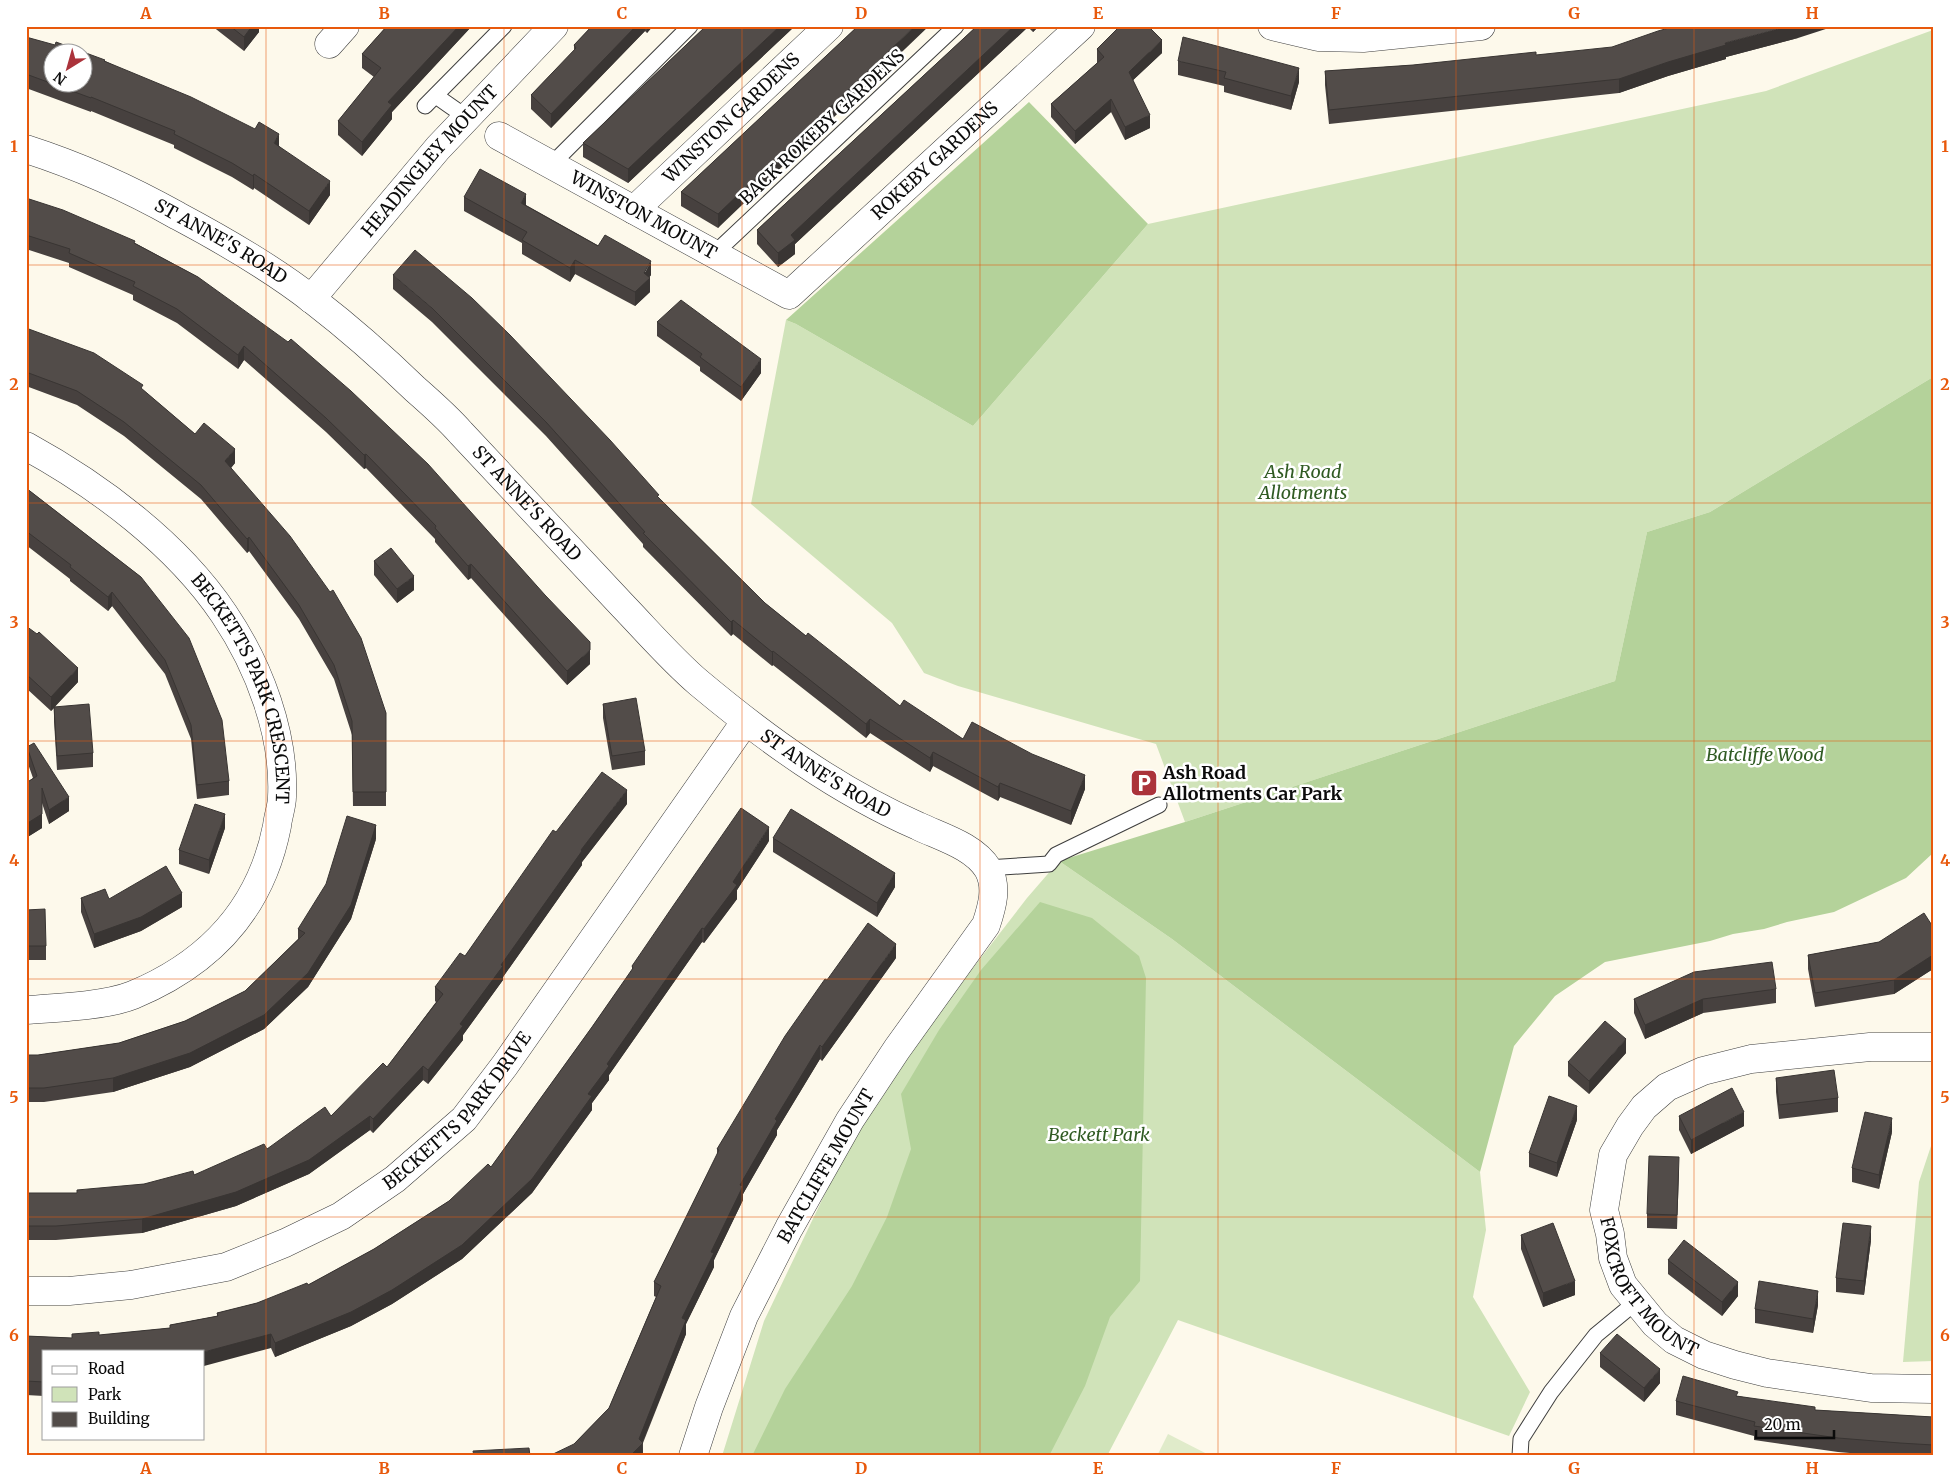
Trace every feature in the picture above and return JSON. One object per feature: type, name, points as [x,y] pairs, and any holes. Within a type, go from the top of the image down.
[{"type":"street","name":"HEADINGLEY MOUNT","points":[[312,299],[466,117],[554,26]]},
{"type":"street","name":"WINSTON GARDENS","points":[[634,210],[829,26]]},
{"type":"street","name":"ROKEBY GARDENS","points":[[789,295],[1081,26]]},
{"type":"street","points":[[1284,28],[1318,37],[1363,38],[1482,26]]},
{"type":"street","name":"WINSTON MOUNT","points":[[499,136],[789,295]]},
{"type":"street","name":"ST ANNE'S ROAD","points":[[26,150],[50,156],[133,191],[231,245],[312,299],[383,358],[458,429],[537,516],[691,676],[745,722],[796,758],[888,813],[959,845],[973,854],[987,868]]},
{"type":"street","name":"BECKETTS PARK CRESCENT","points":[[26,446],[88,485],[130,515],[168,547],[223,612],[244,647],[261,685],[274,730],[281,766],[282,798],[274,839],[265,868],[249,901],[232,927],[201,956],[168,978],[131,996],[93,1004],[26,1010]]},
{"type":"street","name":"BECKETTS PARK DRIVE","points":[[26,1292],[69,1291],[131,1285],[226,1267],[285,1243],[341,1216],[395,1179],[464,1119],[511,1056],[745,722]]},
{"type":"street","name":"BATCLIFFE MOUNT","points":[[693,1456],[709,1407],[744,1316],[789,1228],[850,1120],[887,1064],[980,934],[991,912],[992,881],[987,868]]},
{"type":"street","name":"FOXCROFT MOUNT","points":[[1933,1047],[1870,1047],[1751,1059],[1703,1070],[1667,1087],[1644,1107],[1614,1154],[1606,1190],[1604,1210],[1613,1258],[1623,1285],[1655,1324],[1674,1340],[1704,1355],[1767,1373],[1871,1388],[1933,1389]]},
{"type":"lane","points":[[466,117],[431,101],[504,26]]},
{"type":"lane","points":[[551,165],[690,26]]},
{"type":"lane","name":"BACK ROKEBY GARDENS","points":[[714,254],[956,26]]},
{"type":"lane","points":[[987,868],[1049,864],[1056,855],[1159,805]]},
{"type":"lane","points":[[1520,1456],[1521,1439],[1551,1392],[1596,1335],[1636,1302]]},
{"type":"green space","name":"Ash Road Allotments","points":[[1933,30],[1933,377],[1710,512],[1647,532],[1615,681],[1185,822],[1156,744],[958,686],[924,673],[892,623],[751,504],[786,320],[973,426],[1148,224],[1766,91]]},
{"type":"green space","points":[[1029,102],[1148,224],[973,426],[786,320]]},
{"type":"green space","name":"Batcliffe Wood","points":[[1933,377],[1933,853],[1906,878],[1834,912],[1764,929],[1733,934],[1710,941],[1605,962],[1555,996],[1514,1046],[1480,1172],[1172,939],[1059,861],[1185,822],[1615,681],[1647,532],[1710,512]]},
{"type":"green space","name":"Beckett Park","points":[[1059,861],[1172,939],[1480,1172],[1486,1230],[1473,1297],[1530,1392],[1509,1436],[1178,1320],[1107,1456],[722,1456],[764,1321],[844,1154],[938,1013],[1027,898]]},
{"type":"green space","points":[[1040,902],[1092,918],[1139,956],[1146,978],[1140,1281],[1110,1317],[1085,1386],[1049,1456],[752,1456],[785,1389],[852,1286],[887,1217],[911,1149],[901,1094],[939,1030],[981,970]]},
{"type":"green space","points":[[1933,1140],[1933,1361],[1903,1362],[1919,1182]]},
{"type":"green space","points":[[1168,1434],[1211,1456],[1157,1456]]},
{"type":"building","points":[[230,26],[252,26],[244,37]]},
{"type":"building","points":[[387,26],[459,26],[388,102],[392,105],[362,142],[338,121],[381,68],[362,54]]},
{"type":"building","points":[[592,26],[636,26],[551,114],[531,95],[576,48],[574,45]]},
{"type":"building","points":[[706,26],[780,26],[628,169],[583,143]]},
{"type":"building","points":[[858,26],[915,26],[718,214],[681,192]]},
{"type":"building","points":[[977,26],[1014,26],[791,235],[795,240],[778,253],[757,230]]},
{"type":"building","points":[[1120,26],[1148,26],[1162,40],[1129,72],[1150,115],[1125,127],[1111,99],[1075,131],[1051,104],[1104,57],[1097,49]]},
{"type":"building","points":[[1676,26],[1790,26],[1725,43],[1726,45],[1619,79],[1329,110],[1325,71],[1413,65],[1536,52],[1536,55],[1612,47]]},
{"type":"building","points":[[26,37],[44,42],[42,42],[42,80],[26,74]]},
{"type":"building","points":[[1183,37],[1299,68],[1291,96],[1224,78],[1226,72],[1178,61]]},
{"type":"building","points":[[92,55],[191,97],[255,129],[259,122],[279,134],[274,143],[330,181],[309,211],[254,174],[253,176],[232,163],[174,134],[175,131],[75,92],[92,92]]},
{"type":"building","points":[[480,169],[526,194],[521,203],[598,246],[605,235],[651,261],[644,273],[650,278],[635,292],[575,260],[570,268],[522,240],[527,232],[464,197]]},
{"type":"building","points":[[26,198],[63,210],[135,241],[134,243],[198,277],[288,342],[291,339],[351,391],[428,464],[545,595],[590,642],[590,650],[567,671],[471,564],[468,566],[435,528],[436,526],[366,454],[364,455],[326,418],[244,346],[238,355],[177,309],[133,286],[135,282],[69,253],[70,249],[26,235]]},
{"type":"building","points":[[415,250],[472,298],[510,335],[610,440],[659,495],[657,496],[765,603],[806,636],[808,633],[900,706],[904,700],[963,739],[972,722],[1032,754],[1085,775],[1071,811],[1000,783],[998,787],[933,752],[930,758],[870,719],[866,724],[733,620],[731,622],[643,533],[645,532],[546,422],[432,308],[393,275]]},
{"type":"building","points":[[681,300],[761,359],[741,387],[700,357],[702,354],[657,322]]},
{"type":"building","points":[[26,328],[94,353],[143,385],[141,388],[195,434],[204,423],[235,449],[225,461],[290,536],[330,592],[333,590],[361,638],[386,713],[386,792],[353,792],[352,721],[334,665],[299,605],[249,537],[247,539],[201,485],[124,422],[77,391],[26,372]]},
{"type":"building","points":[[26,488],[141,577],[189,638],[222,720],[229,781],[197,785],[191,725],[165,660],[112,592],[108,597],[70,567],[71,565],[26,531]]},
{"type":"building","points":[[391,548],[414,576],[397,589],[374,561]]},
{"type":"building","points":[[26,626],[37,634],[39,632],[78,668],[51,697],[26,674]]},
{"type":"building","points":[[636,698],[645,751],[612,756],[603,704]]},
{"type":"building","points":[[89,704],[93,753],[57,756],[54,707]]},
{"type":"building","points":[[34,743],[69,797],[49,810],[42,788],[42,814],[26,824],[26,783],[37,776],[27,747]]},
{"type":"building","points":[[602,772],[627,790],[581,850],[501,965],[503,966],[460,1024],[463,1026],[428,1070],[423,1066],[373,1119],[370,1116],[309,1160],[236,1192],[142,1219],[56,1226],[26,1226],[26,1193],[77,1193],[77,1190],[144,1184],[193,1171],[194,1175],[264,1144],[267,1149],[325,1107],[331,1116],[383,1063],[387,1067],[443,994],[435,987],[460,953],[465,956],[553,830],[556,832]]},
{"type":"building","points":[[195,804],[225,814],[209,860],[179,850]]},
{"type":"building","points":[[741,808],[769,827],[733,882],[737,885],[704,929],[702,928],[607,1064],[609,1066],[588,1094],[592,1096],[532,1179],[462,1245],[392,1290],[351,1312],[275,1343],[271,1334],[205,1352],[205,1350],[42,1350],[42,1382],[26,1381],[26,1336],[72,1338],[72,1334],[99,1332],[99,1335],[170,1328],[170,1325],[218,1316],[217,1313],[257,1303],[307,1283],[308,1285],[374,1249],[449,1201],[488,1164],[491,1167],[592,1027],[633,968],[632,966]]},
{"type":"building","points":[[791,809],[895,873],[877,903],[773,838]]},
{"type":"building","points":[[347,816],[376,825],[351,905],[308,973],[264,1015],[190,1053],[113,1078],[44,1088],[26,1088],[26,1055],[38,1055],[119,1043],[185,1021],[245,991],[305,933],[298,929],[326,884]]},
{"type":"building","points":[[166,866],[182,893],[141,917],[94,934],[81,898],[105,889],[109,899]]},
{"type":"building","points":[[45,909],[46,946],[26,946],[26,910]]},
{"type":"building","points":[[1924,913],[1933,927],[1933,955],[1894,980],[1815,993],[1808,955],[1879,942]]},
{"type":"building","points":[[868,923],[896,944],[822,1047],[820,1045],[775,1119],[777,1121],[740,1185],[743,1186],[711,1252],[714,1253],[682,1318],[686,1320],[639,1439],[643,1443],[630,1456],[549,1456],[574,1444],[609,1408],[661,1286],[654,1282],[719,1150],[717,1149],[785,1036],[825,979],[827,980]]},
{"type":"building","points":[[1772,962],[1776,989],[1703,999],[1645,1025],[1634,999],[1694,972]]},
{"type":"building","points":[[1605,1021],[1626,1039],[1589,1081],[1568,1062]]},
{"type":"building","points":[[1834,1070],[1838,1098],[1779,1105],[1776,1078]]},
{"type":"building","points":[[1732,1088],[1744,1112],[1691,1140],[1679,1116]]},
{"type":"building","points":[[1549,1096],[1577,1106],[1557,1163],[1529,1153]]},
{"type":"building","points":[[1865,1112],[1892,1118],[1879,1175],[1852,1168]]},
{"type":"building","points":[[1649,1156],[1679,1157],[1677,1215],[1647,1214]]},
{"type":"building","points":[[1553,1223],[1575,1281],[1543,1293],[1521,1235]]},
{"type":"building","points":[[1843,1223],[1871,1226],[1864,1281],[1836,1278]]},
{"type":"building","points":[[1684,1240],[1738,1282],[1722,1302],[1668,1260]]},
{"type":"building","points":[[1759,1281],[1818,1291],[1813,1319],[1755,1309]]},
{"type":"building","points":[[1617,1334],[1660,1369],[1644,1388],[1600,1353]]},
{"type":"building","points":[[1683,1376],[1738,1392],[1736,1396],[1815,1407],[1815,1410],[1933,1417],[1933,1445],[1838,1438],[1754,1426],[1755,1422],[1676,1401]]},
{"type":"building","points":[[529,1448],[530,1456],[474,1456],[473,1451]]},
{"type":"place","name":"Ash Road Allotments Car Park","points":[[1144,783]]}]
